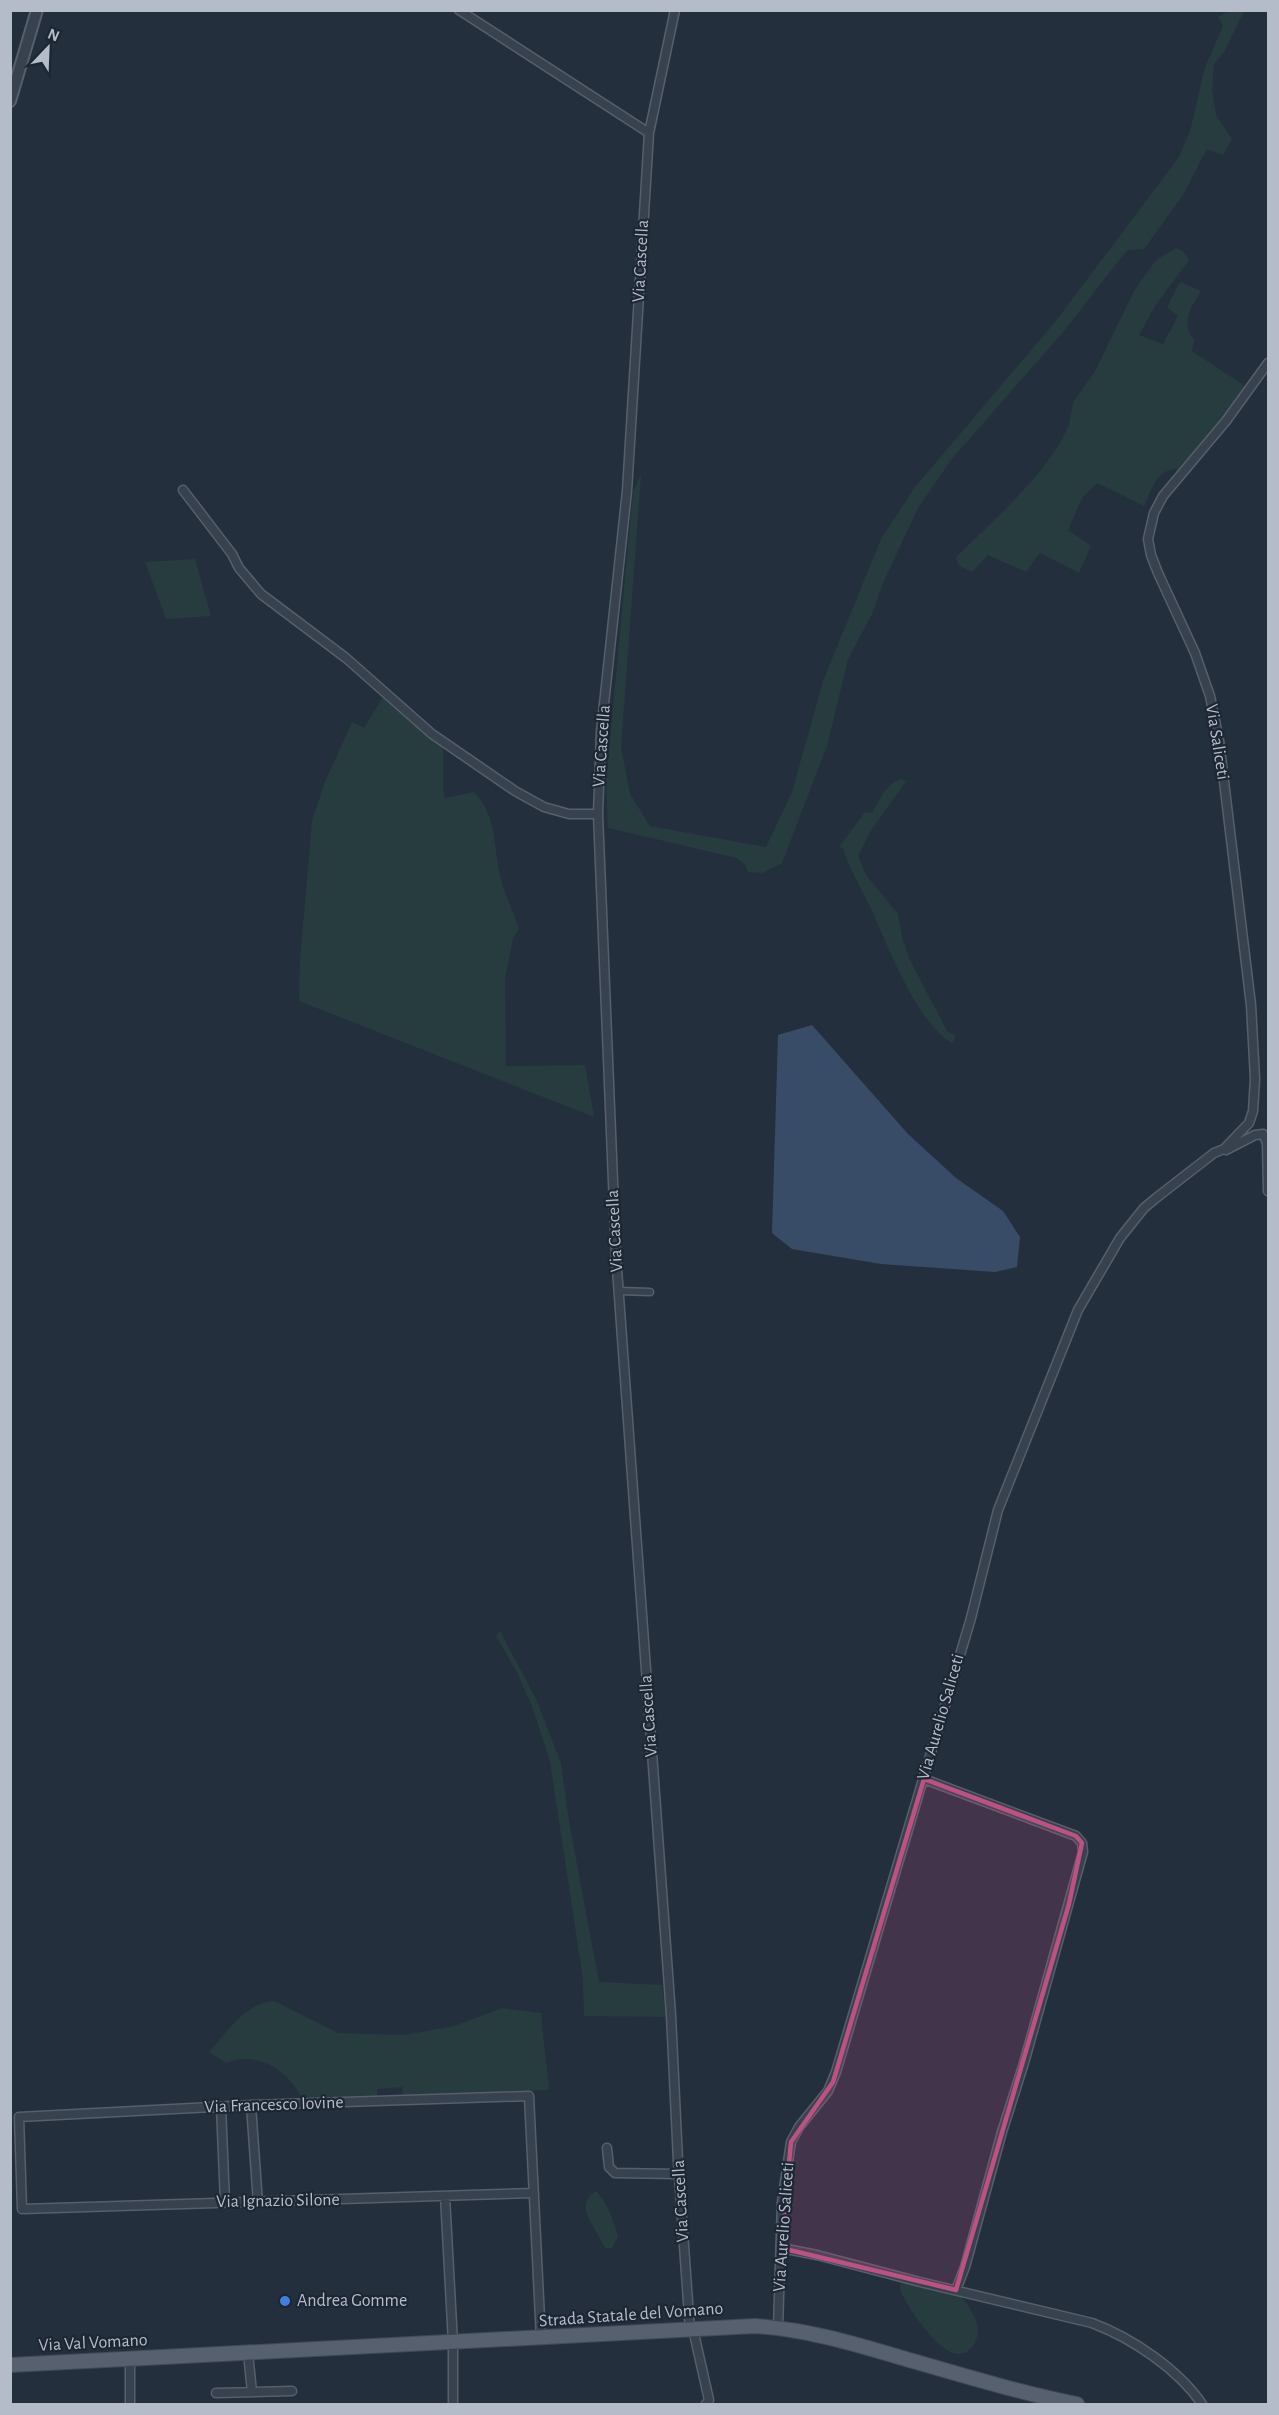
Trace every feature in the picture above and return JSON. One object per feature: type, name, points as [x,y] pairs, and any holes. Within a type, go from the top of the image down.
[{"type":"main road","name":"Strada Statale del Vomano","points":[[178,2357],[541,2339],[744,2326],[778,2328],[838,2340],[1022,2392],[1077,2404]]},
{"type":"main road","name":"Via Val Vomano","points":[[10,2365],[178,2357]]},
{"type":"street","points":[[10,101],[37,10]]},
{"type":"street","points":[[459,10],[649,133]]},
{"type":"street","name":"Via Cascella","points":[[675,10],[649,133],[627,491],[601,732],[598,814],[619,1291],[671,2014],[679,2174],[692,2330],[709,2400],[706,2404]]},
{"type":"street","name":"Via Saliceti","points":[[1214,1153],[1224,1149],[1249,1124],[1253,1111],[1255,1042],[1219,740],[1210,696],[1195,653],[1151,555],[1148,539],[1154,513],[1163,496],[1226,421],[1269,363]]},
{"type":"street","points":[[183,490],[232,554],[246,577],[261,594],[346,658],[432,734],[515,791],[544,807],[574,815],[598,814]]},
{"type":"street","points":[[1214,1153],[1231,1148],[1255,1135],[1263,1134],[1267,1143],[1269,1191]]},
{"type":"street","name":"Via Aurelio Saliceti","points":[[778,2328],[782,2202],[791,2142],[799,2127],[828,2091],[836,2072],[971,1618],[998,1510],[1078,1310],[1114,1247],[1144,1208],[1214,1153]]},
{"type":"street","points":[[619,1291],[650,1292]]},
{"type":"street","points":[[924,1779],[1076,1836],[1082,1843],[1083,1852],[965,2267],[956,2290]]},
{"type":"street","name":"Via Francesco Iovine","points":[[22,2209],[19,2117],[251,2105],[528,2096],[534,2193]]},
{"type":"street","points":[[251,2105],[258,2203]]},
{"type":"street","points":[[221,2107],[225,2202]]},
{"type":"street","points":[[607,2148],[609,2167],[615,2174],[679,2174]]},
{"type":"street","points":[[534,2193],[541,2339]]},
{"type":"street","name":"Via Ignazio Silone","points":[[22,2209],[534,2193]]},
{"type":"street","points":[[445,2196],[453,2343],[453,2404]]},
{"type":"street","points":[[781,2248],[1086,2321],[1102,2327],[1172,2371],[1202,2404]]},
{"type":"street","points":[[248,2353],[252,2392]]},
{"type":"street","points":[[130,2359],[130,2404]]},
{"type":"street","points":[[216,2393],[292,2391]]},
{"type":"highlighted area","points":[[924,1779],[1076,1836],[1082,1843],[1069,1904],[956,2290],[781,2248],[791,2142],[833,2082]]},
{"type":"green space","points":[[1229,11],[1244,11],[1224,52],[1214,64],[1212,90],[1216,115],[1232,139],[1223,155],[1207,149],[1183,195],[1144,249],[1128,250],[1120,259],[1064,331],[951,460],[918,508],[883,583],[872,614],[848,659],[827,746],[782,863],[762,873],[748,872],[745,865],[737,858],[608,828],[606,783],[633,492],[641,475],[621,747],[630,794],[650,826],[766,847],[792,792],[823,681],[881,539],[915,487],[1055,322],[1179,157],[1191,128],[1204,70],[1223,26],[1218,17]]},
{"type":"green space","points":[[1176,248],[1183,251],[1189,260],[1155,306],[1139,335],[1163,344],[1178,316],[1167,307],[1180,282],[1201,291],[1187,321],[1194,340],[1192,351],[1248,388],[1180,469],[1166,472],[1156,480],[1144,506],[1097,483],[1082,498],[1068,530],[1091,546],[1079,573],[1040,553],[1026,572],[988,555],[972,572],[960,566],[955,558],[1006,509],[1038,474],[1059,445],[1069,425],[1073,402],[1094,373],[1134,291],[1156,260]]},
{"type":"green space","points":[[195,559],[211,616],[166,619],[145,562]]},
{"type":"green space","points":[[384,695],[443,743],[445,798],[474,792],[487,810],[502,882],[519,929],[513,938],[505,979],[506,1066],[585,1065],[594,1117],[299,1001],[300,961],[312,821],[325,782],[352,722],[364,728]]},
{"type":"green space","points":[[901,779],[906,781],[870,832],[858,856],[867,876],[898,914],[909,958],[947,1031],[956,1036],[952,1043],[939,1033],[915,1002],[843,848],[839,847],[865,812],[872,813],[887,788]]},
{"type":"green space","points":[[500,1631],[536,1699],[561,1763],[569,1822],[599,1982],[662,1985],[666,2017],[584,2016],[583,1980],[550,1761],[533,1709],[517,1672],[496,1636]]},
{"type":"green space","points":[[274,2001],[338,2033],[404,2035],[454,2026],[502,2008],[541,2013],[549,2090],[403,2096],[402,2087],[377,2089],[377,2097],[303,2101],[290,2081],[272,2066],[250,2059],[226,2063],[209,2052],[245,2013],[254,2007]]},
{"type":"green space","points":[[596,2191],[607,2207],[618,2237],[612,2248],[606,2248],[603,2245],[587,2212],[587,2201]]},
{"type":"green space","points":[[900,2281],[961,2296],[973,2313],[977,2324],[977,2336],[973,2346],[959,2354],[946,2350],[939,2344],[924,2328],[906,2302],[901,2292]]},
{"type":"water","points":[[812,1025],[908,1134],[956,1178],[1003,1211],[1020,1237],[1017,1267],[995,1272],[881,1264],[792,1249],[772,1233],[778,1035]]},
{"type":"place","name":"Andrea Gomme","points":[[285,2301]]}]
